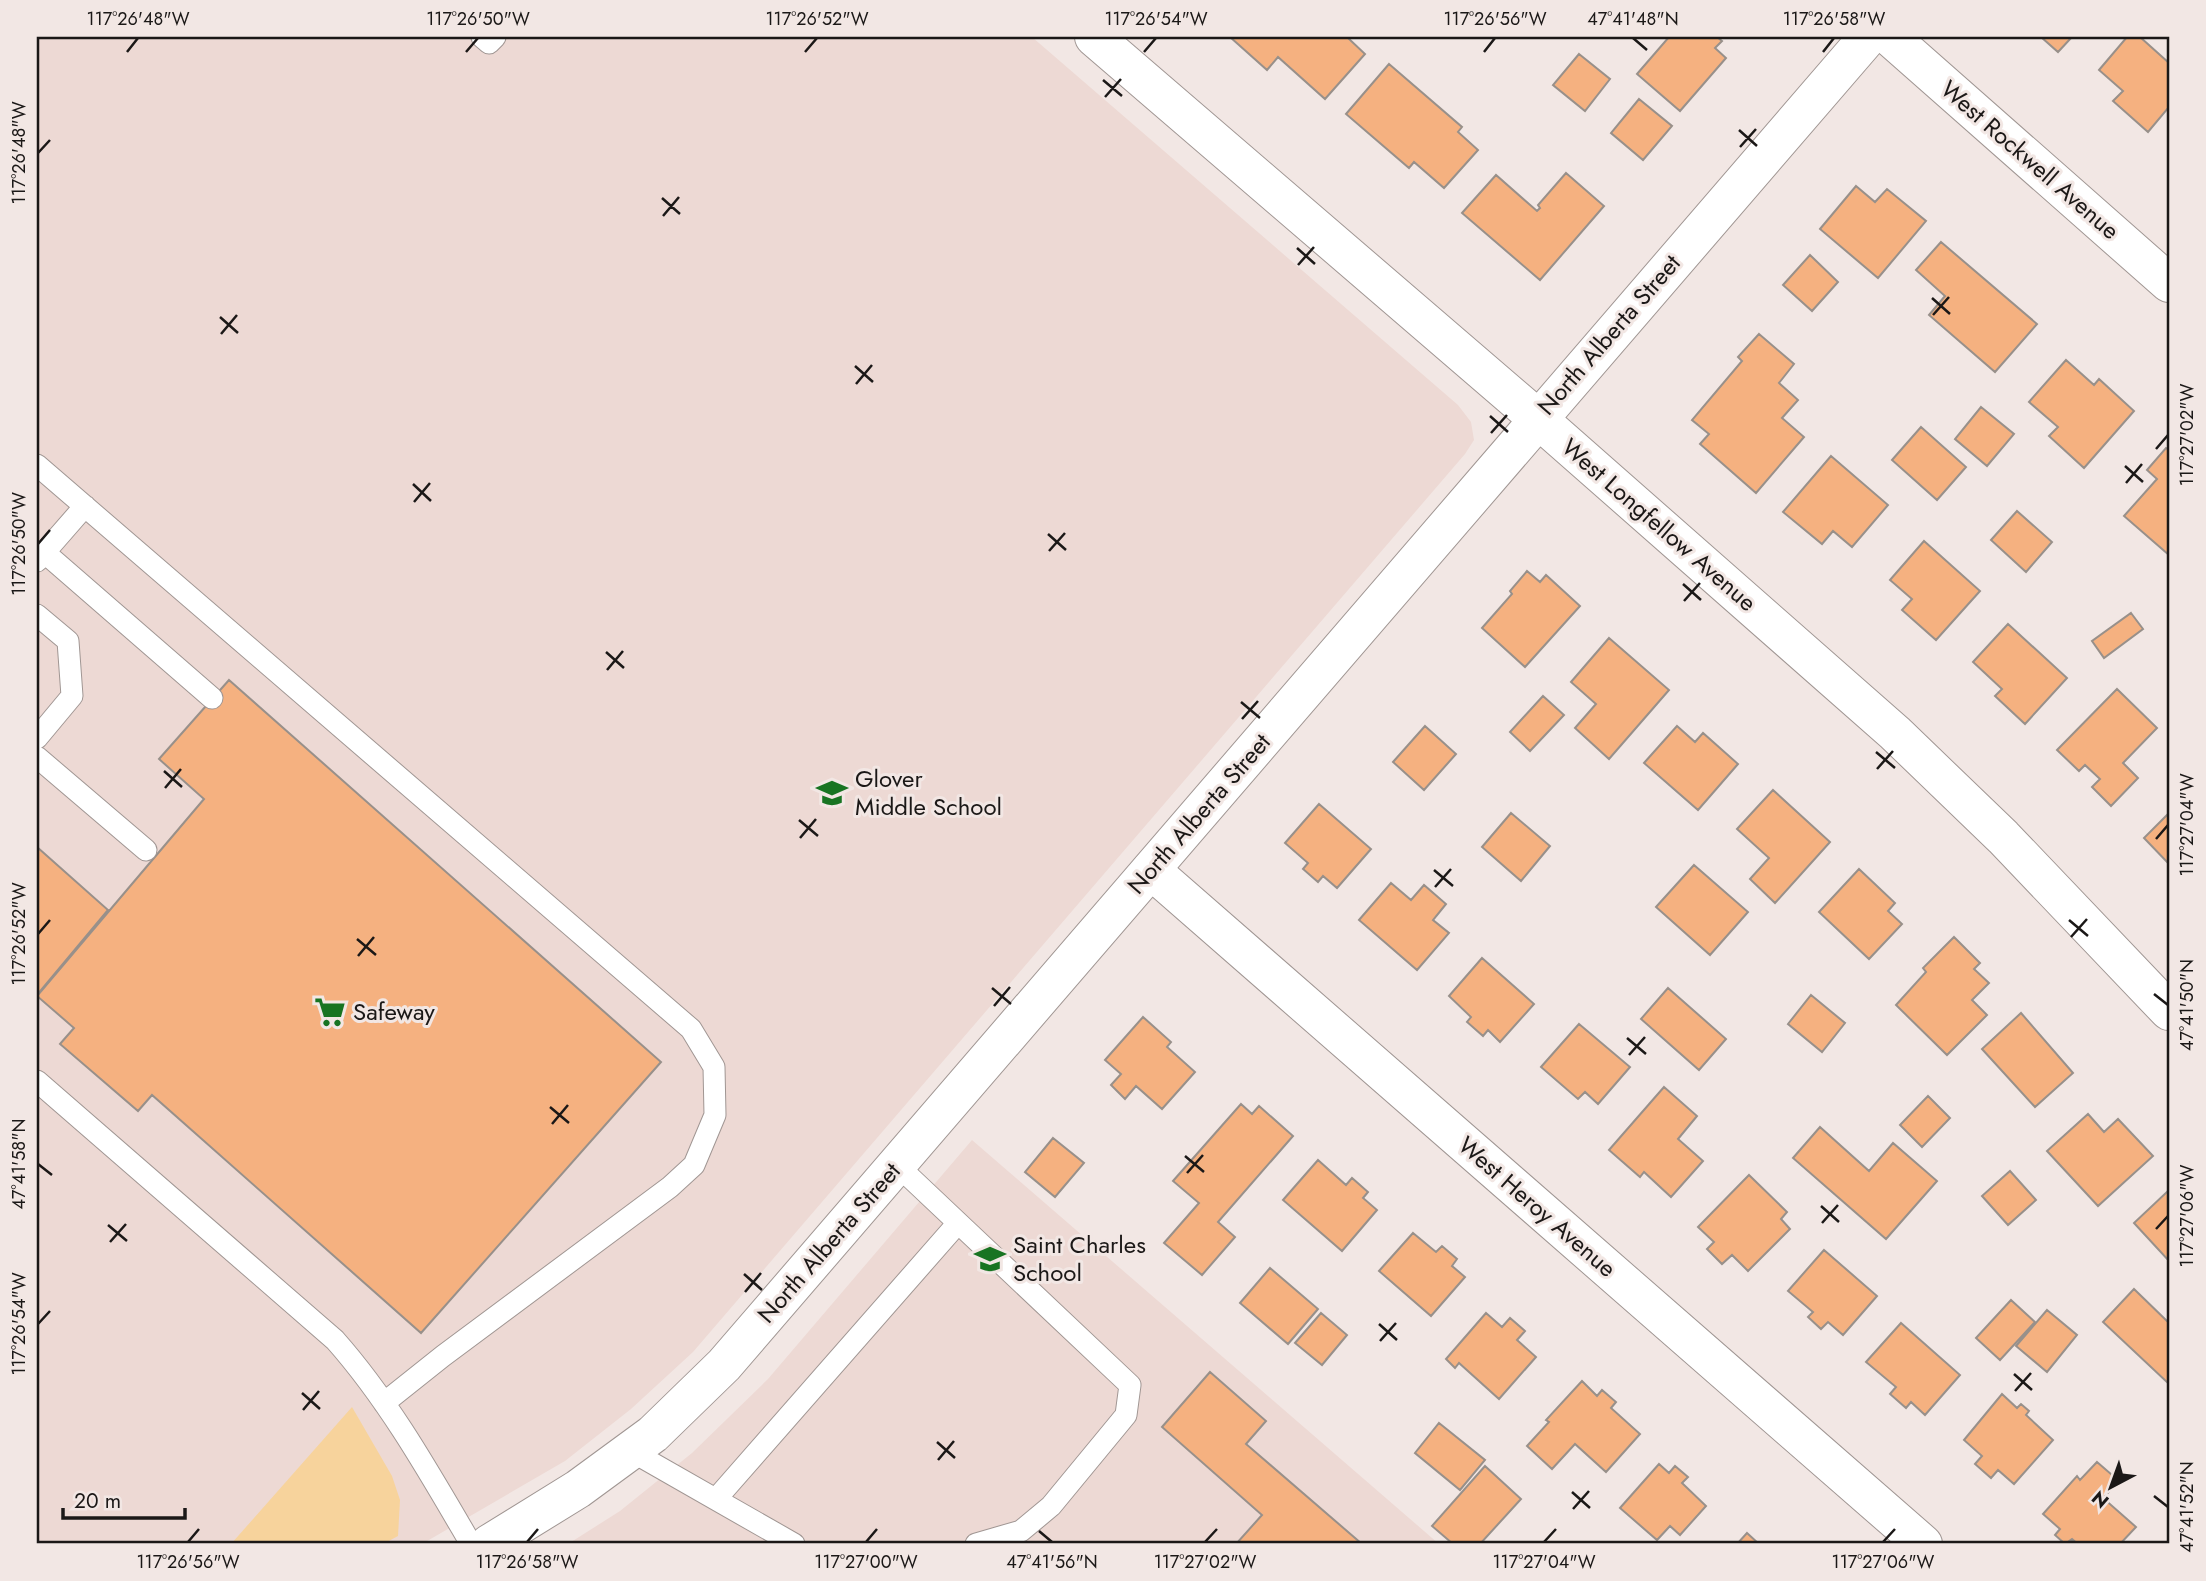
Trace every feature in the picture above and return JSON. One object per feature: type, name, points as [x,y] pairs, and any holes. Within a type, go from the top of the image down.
[{"type":"street","name":"West Longfellow Avenue","points":[[1094,37],[1537,418],[1895,733],[2003,837],[2169,1011]]},
{"type":"street","name":"North Alberta Street","points":[[489,1544],[578,1489],[631,1451],[653,1434],[724,1365],[1537,418],[1868,37]]},
{"type":"street","name":"West Rockwell Avenue","points":[[1890,37],[2169,283]]},
{"type":"street","name":"West Heroy Avenue","points":[[1151,870],[1923,1544]]},
{"type":"lane","points":[[482,37],[489,43],[495,37]]},
{"type":"lane","points":[[37,465],[691,1029],[714,1067],[715,1115],[694,1165],[670,1187],[443,1356],[384,1404]]},
{"type":"lane","points":[[85,506],[41,556],[212,698]]},
{"type":"lane","points":[[37,615],[68,641],[72,696],[37,738]]},
{"type":"lane","points":[[37,757],[146,850]]},
{"type":"lane","points":[[37,1081],[335,1340],[359,1367],[384,1404],[471,1544]]},
{"type":"lane","points":[[897,1165],[1130,1385],[1126,1415],[1051,1506],[1021,1531],[976,1544]]},
{"type":"lane","points":[[716,1499],[958,1223]]},
{"type":"lane","points":[[631,1451],[794,1544]]},
{"type":"shaded area","name":"Glover Middle School","points":[[37,37],[1032,37],[1458,405],[1471,422],[1474,440],[1465,454],[693,1352],[631,1409],[565,1461],[422,1544],[37,1544]]},
{"type":"shaded area","name":"Saint Charles School","points":[[972,1140],[1439,1544],[568,1544],[620,1511],[692,1453],[768,1379]]},
{"type":"shaded area","points":[[352,1407],[392,1476],[400,1500],[398,1536],[383,1544],[231,1544]]},
{"type":"building","points":[[1230,37],[1347,37],[1365,54],[1325,99],[1278,57],[1267,70]]},
{"type":"building","points":[[1669,37],[1717,37],[1722,41],[1715,48],[1726,58],[1680,111],[1637,74]]},
{"type":"building","points":[[2041,37],[2072,37],[2058,52]]},
{"type":"building","points":[[2127,37],[2140,37],[2169,63],[2169,107],[2148,132],[2113,101],[2123,91],[2099,70]]},
{"type":"building","points":[[1579,54],[1610,79],[1585,111],[1553,85]]},
{"type":"building","points":[[1389,64],[1462,127],[1458,132],[1478,150],[1444,188],[1414,162],[1409,168],[1346,114]]},
{"type":"building","points":[[1639,99],[1672,126],[1643,160],[1611,133]]},
{"type":"building","points":[[1566,173],[1604,206],[1540,280],[1462,213],[1496,175],[1537,211],[1540,208],[1538,205]]},
{"type":"building","points":[[1856,186],[1875,202],[1887,189],[1926,221],[1878,278],[1820,229]]},
{"type":"building","points":[[1941,242],[2037,324],[1995,372],[1929,315],[1945,296],[1916,270]]},
{"type":"building","points":[[1810,255],[1838,282],[1812,311],[1783,285]]},
{"type":"building","points":[[1759,334],[1794,364],[1779,383],[1798,400],[1782,418],[1804,437],[1756,493],[1700,444],[1709,434],[1692,420],[1742,361],[1738,357]]},
{"type":"building","points":[[2066,360],[2094,385],[2099,379],[2134,411],[2084,468],[2049,436],[2058,427],[2029,402]]},
{"type":"building","points":[[1981,407],[2014,434],[1987,466],[1955,439]]},
{"type":"building","points":[[1921,427],[1966,467],[1937,500],[1892,460]]},
{"type":"building","points":[[2166,448],[2169,450],[2169,555],[2124,516],[2157,479],[2147,470]]},
{"type":"building","points":[[1831,456],[1888,505],[1852,547],[1833,531],[1822,544],[1783,512]]},
{"type":"building","points":[[2017,511],[2052,542],[2026,572],[1991,540]]},
{"type":"building","points":[[1924,541],[1980,591],[1936,640],[1902,610],[1912,599],[1890,580]]},
{"type":"building","points":[[1527,571],[1540,582],[1546,575],[1580,606],[1525,667],[1482,628],[1512,594],[1510,591]]},
{"type":"building","points":[[2131,613],[2143,629],[2104,658],[2092,641]]},
{"type":"building","points":[[2008,624],[2067,678],[2025,724],[1995,696],[2002,689],[1973,662]]},
{"type":"building","points":[[1609,638],[1669,690],[1609,759],[1575,728],[1596,704],[1571,682]]},
{"type":"building","name":"Safeway","points":[[229,680],[661,1062],[421,1333],[152,1095],[138,1111],[60,1044],[74,1028],[37,996],[204,799],[159,759]]},
{"type":"building","points":[[2117,689],[2157,728],[2123,763],[2138,778],[2111,806],[2092,787],[2100,779],[2085,765],[2079,771],[2057,750]]},
{"type":"building","points":[[1543,696],[1564,715],[1530,751],[1510,732]]},
{"type":"building","points":[[1425,726],[1456,754],[1424,790],[1393,762]]},
{"type":"building","points":[[1677,726],[1695,742],[1703,733],[1738,764],[1698,810],[1644,763]]},
{"type":"building","points":[[1773,790],[1830,842],[1775,903],[1750,879],[1769,858],[1737,829]]},
{"type":"building","points":[[1319,804],[1371,849],[1337,888],[1323,876],[1318,882],[1303,869],[1308,863],[1285,843]]},
{"type":"building","points":[[1511,813],[1550,846],[1521,881],[1482,847]]},
{"type":"building","points":[[2169,813],[2169,864],[2144,838]]},
{"type":"building","points":[[37,847],[108,910],[37,995]]},
{"type":"building","points":[[1694,865],[1748,912],[1710,955],[1656,907]]},
{"type":"building","points":[[1859,869],[1895,903],[1888,911],[1902,924],[1869,959],[1819,912]]},
{"type":"building","points":[[1391,883],[1411,900],[1424,885],[1446,904],[1433,920],[1449,933],[1417,970],[1359,920]]},
{"type":"building","points":[[1954,937],[1980,963],[1974,969],[1989,983],[1972,1000],[1987,1015],[1947,1055],[1896,1005],[1926,972],[1923,968]]},
{"type":"building","points":[[1482,958],[1534,1004],[1500,1042],[1488,1030],[1483,1036],[1467,1022],[1471,1017],[1449,996]]},
{"type":"building","points":[[1668,988],[1726,1039],[1699,1070],[1641,1019]]},
{"type":"building","points":[[1811,995],[1845,1023],[1822,1052],[1788,1024]]},
{"type":"building","points":[[2021,1013],[2073,1073],[2035,1107],[1982,1049]]},
{"type":"building","points":[[1143,1017],[1171,1042],[1167,1047],[1195,1072],[1162,1109],[1136,1086],[1125,1099],[1111,1085],[1121,1074],[1105,1060]]},
{"type":"building","points":[[1579,1024],[1630,1067],[1598,1104],[1585,1092],[1578,1099],[1541,1067]]},
{"type":"building","points":[[1664,1087],[1697,1116],[1678,1139],[1703,1161],[1671,1197],[1644,1172],[1640,1177],[1609,1150]]},
{"type":"building","points":[[1928,1096],[1950,1118],[1922,1147],[1900,1125]]},
{"type":"building","points":[[1241,1104],[1252,1114],[1259,1106],[1293,1136],[1218,1222],[1235,1237],[1202,1275],[1164,1243],[1199,1203],[1173,1181]]},
{"type":"building","points":[[2088,1114],[2104,1132],[2118,1119],[2153,1156],[2098,1206],[2047,1151]]},
{"type":"building","points":[[1820,1127],[1869,1171],[1893,1143],[1937,1181],[1886,1239],[1793,1158]]},
{"type":"building","points":[[1053,1138],[1084,1163],[1055,1197],[1025,1172]]},
{"type":"building","points":[[1318,1160],[1346,1185],[1352,1178],[1368,1192],[1363,1198],[1377,1210],[1342,1251],[1283,1200]]},
{"type":"building","points":[[2010,1171],[2036,1200],[2008,1225],[1982,1196]]},
{"type":"building","points":[[1749,1175],[1787,1212],[1781,1219],[1790,1229],[1748,1271],[1732,1255],[1722,1264],[1707,1249],[1714,1242],[1698,1227]]},
{"type":"building","points":[[2169,1190],[2169,1261],[2134,1223]]},
{"type":"building","points":[[1413,1233],[1436,1252],[1442,1246],[1457,1259],[1452,1266],[1465,1277],[1431,1316],[1379,1271]]},
{"type":"building","points":[[1824,1250],[1877,1296],[1843,1335],[1828,1322],[1821,1329],[1808,1317],[1813,1312],[1788,1291]]},
{"type":"building","points":[[1270,1268],[1318,1309],[1288,1344],[1240,1303]]},
{"type":"building","points":[[2134,1289],[2169,1323],[2169,1384],[2103,1322]]},
{"type":"building","points":[[2011,1300],[2035,1322],[2000,1360],[1976,1338]]},
{"type":"building","points":[[2047,1310],[2077,1335],[2047,1372],[2016,1346]]},
{"type":"building","points":[[1321,1313],[1347,1335],[1322,1365],[1295,1343]]},
{"type":"building","points":[[1486,1313],[1502,1327],[1510,1318],[1525,1331],[1517,1340],[1536,1357],[1499,1399],[1459,1363],[1455,1368],[1446,1359]]},
{"type":"building","points":[[1901,1323],[1960,1375],[1925,1415],[1911,1402],[1906,1408],[1890,1394],[1896,1387],[1866,1362]]},
{"type":"building","points":[[1210,1372],[1266,1421],[1246,1444],[1362,1544],[1236,1544],[1262,1515],[1162,1427]]},
{"type":"building","points":[[1582,1381],[1597,1396],[1602,1390],[1616,1402],[1611,1408],[1640,1434],[1606,1472],[1575,1444],[1552,1469],[1527,1446],[1549,1422],[1546,1420]]},
{"type":"building","points":[[2002,1394],[2017,1408],[2021,1404],[2029,1411],[2026,1415],[2053,1440],[2014,1484],[1998,1470],[1991,1478],[1975,1464],[1982,1456],[1964,1440]]},
{"type":"building","points":[[1439,1423],[1485,1460],[1460,1490],[1415,1453]]},
{"type":"building","points":[[2097,1462],[2119,1481],[2103,1498],[2136,1527],[2120,1544],[2078,1544],[2072,1539],[2065,1544],[2055,1535],[2060,1529],[2043,1514],[2077,1476],[2080,1480]]},
{"type":"building","points":[[1659,1464],[1669,1473],[1675,1466],[1688,1477],[1682,1483],[1706,1506],[1680,1535],[1670,1526],[1657,1540],[1620,1508]]},
{"type":"building","points":[[1485,1466],[1521,1499],[1480,1544],[1453,1544],[1432,1526]]},
{"type":"building","points":[[1747,1533],[1759,1544],[1737,1544]]},
{"type":"place","name":"Glover Middle School","points":[[832,793]]},
{"type":"place","name":"Safeway","points":[[330,1012]]},
{"type":"place","name":"Saint Charles School","points":[[990,1259]]}]
